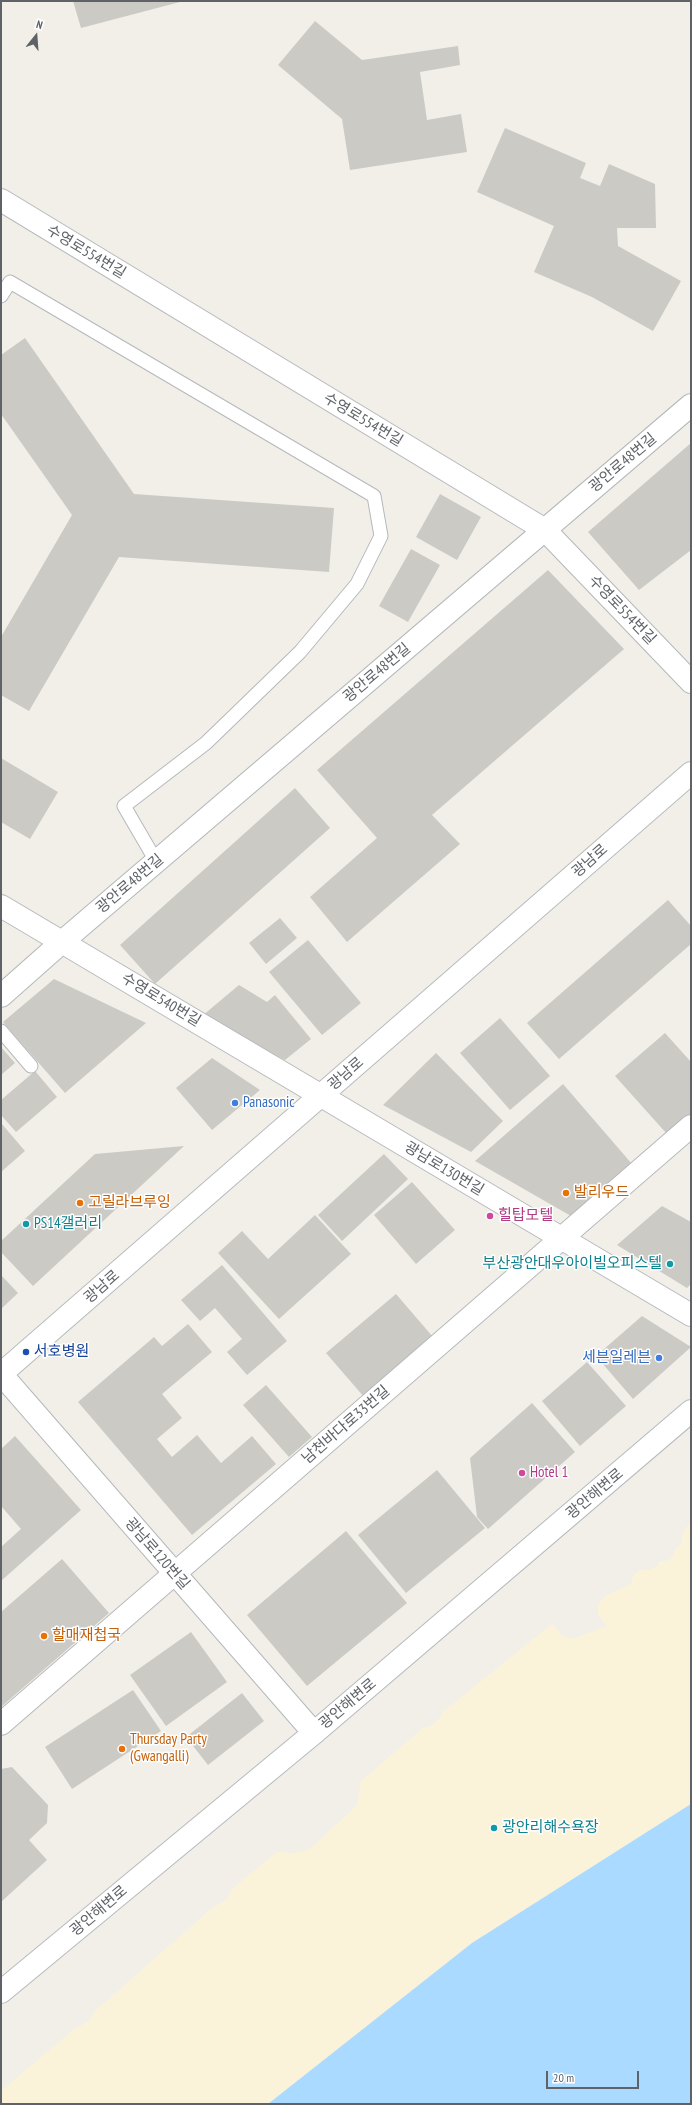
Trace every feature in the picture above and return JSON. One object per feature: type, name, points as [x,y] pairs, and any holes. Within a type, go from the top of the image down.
[{"type":"street","name":"수영로554번길","points":[[1,200],[545,530],[691,682]]},
{"type":"street","name":"광안로48번길","points":[[1,996],[156,861],[691,405]]},
{"type":"street","name":"광남로","points":[[1,1374],[691,773]]},
{"type":"street","name":"수영로540번길","points":[[1,906],[322,1095]]},
{"type":"street","name":"광남로130번길","points":[[322,1095],[560,1239],[691,1315]]},
{"type":"street","name":"남천바다로33번길","points":[[1,1724],[691,1126]]},
{"type":"street","name":"광남로120번길","points":[[1,1374],[314,1734]]},
{"type":"street","name":"광안해변로","points":[[1,1992],[314,1734],[691,1411]]},
{"type":"lane","points":[[1,296],[10,282],[374,496],[381,536],[357,584],[300,652],[206,743],[124,806],[156,861]]},
{"type":"lane","points":[[1,1031],[31,1066]]},
{"type":"sand","name":"광안리해수욕장","points":[[691,1520],[691,1804],[472,1943],[268,2104],[1,2104],[1,2091],[72,2031],[90,2020],[94,2012],[211,1909],[228,1898],[232,1889],[277,1852],[293,1853],[309,1850],[357,1805],[361,1781],[423,1728],[431,1726],[439,1719],[444,1711],[552,1624],[563,1636],[572,1639],[607,1626],[598,1615],[598,1605],[605,1596],[631,1584],[634,1574],[642,1570],[649,1570],[656,1567],[660,1561],[667,1561],[672,1558],[676,1548],[681,1545],[683,1534]]},
{"type":"water","points":[[691,1804],[691,2104],[268,2104],[472,1943]]},
{"type":"building","points":[[73,1],[180,1],[180,2],[81,28]]},
{"type":"building","points":[[315,21],[362,60],[458,46],[460,65],[420,72],[427,120],[461,114],[467,152],[350,170],[342,119],[278,65]]},
{"type":"building","points":[[505,128],[586,163],[580,178],[600,186],[609,164],[655,184],[656,228],[617,228],[618,246],[681,281],[653,331],[592,297],[534,272],[554,226],[477,192]]},
{"type":"building","points":[[25,338],[134,494],[334,508],[329,572],[119,557],[29,711],[1,695],[1,637],[72,515],[1,414],[1,355]]},
{"type":"building","points":[[691,443],[691,550],[639,590],[588,532]]},
{"type":"building","points":[[440,494],[481,517],[457,560],[416,537]]},
{"type":"building","points":[[411,549],[440,565],[408,622],[379,606]]},
{"type":"building","points":[[548,570],[624,649],[432,815],[460,844],[347,942],[310,897],[377,838],[317,770]]},
{"type":"building","points":[[1,758],[58,792],[30,839],[1,822]]},
{"type":"building","points":[[295,788],[330,828],[155,984],[120,945]]},
{"type":"building","points":[[668,900],[691,926],[691,944],[559,1059],[527,1023]]},
{"type":"building","points":[[280,918],[297,938],[266,964],[249,943]]},
{"type":"building","points":[[308,940],[361,1003],[322,1035],[269,972]]},
{"type":"building","points":[[54,979],[146,1023],[65,1093],[3,1022]]},
{"type":"building","points":[[239,985],[267,1002],[275,995],[311,1039],[285,1060],[209,1023],[202,1016]]},
{"type":"building","points":[[500,1018],[550,1076],[510,1110],[460,1053]]},
{"type":"building","points":[[665,1033],[691,1062],[691,1113],[667,1134],[615,1076]]},
{"type":"building","points":[[1,1047],[15,1063],[1,1075]]},
{"type":"building","points":[[436,1053],[503,1121],[471,1152],[383,1105]]},
{"type":"building","points":[[212,1058],[260,1090],[212,1130],[176,1088]]},
{"type":"building","points":[[35,1071],[57,1097],[16,1132],[1,1115],[1,1100]]},
{"type":"building","points":[[563,1084],[632,1164],[571,1216],[475,1161]]},
{"type":"building","points":[[1,1123],[25,1151],[1,1172]]},
{"type":"building","points":[[184,1146],[33,1286],[1,1252],[1,1241],[95,1154]]},
{"type":"building","points":[[384,1154],[408,1179],[342,1241],[318,1215]]},
{"type":"building","points":[[412,1182],[455,1230],[416,1264],[374,1215]]},
{"type":"building","name":"부산광안대우아이빌오피스텔","points":[[662,1206],[691,1222],[691,1284],[687,1288],[617,1245]]},
{"type":"building","points":[[315,1215],[351,1254],[279,1319],[218,1253],[242,1231],[268,1259]]},
{"type":"building","points":[[222,1265],[287,1341],[247,1375],[227,1352],[242,1339],[215,1308],[200,1321],[181,1300]]},
{"type":"building","points":[[1,1275],[18,1293],[1,1309]]},
{"type":"building","points":[[396,1294],[433,1337],[364,1397],[326,1353]]},
{"type":"building","points":[[642,1316],[691,1347],[633,1399],[596,1356]]},
{"type":"building","points":[[188,1324],[212,1352],[162,1394],[182,1418],[157,1439],[172,1457],[197,1435],[221,1463],[252,1436],[276,1464],[192,1535],[78,1402],[154,1337],[162,1346]]},
{"type":"building","points":[[587,1362],[626,1406],[580,1446],[542,1401]]},
{"type":"building","points":[[266,1385],[312,1437],[289,1457],[243,1405]]},
{"type":"building","points":[[532,1403],[575,1452],[488,1529],[477,1517],[470,1458]]},
{"type":"building","points":[[15,1436],[81,1510],[1,1581],[1,1547],[21,1529],[1,1506],[1,1449]]},
{"type":"building","points":[[437,1470],[485,1528],[406,1593],[358,1535]]},
{"type":"building","points":[[346,1531],[407,1603],[307,1686],[247,1615]]},
{"type":"building","points":[[62,1559],[109,1613],[1,1707],[1,1612]]},
{"type":"building","points":[[191,1632],[227,1682],[166,1726],[130,1675]]},
{"type":"building","points":[[133,1690],[161,1731],[72,1789],[45,1747]]},
{"type":"building","points":[[242,1693],[264,1721],[208,1765],[186,1737]]},
{"type":"building","points":[[12,1767],[48,1805],[47,1823],[29,1840],[47,1860],[1,1902],[1,1769]]},
{"type":"place","name":"Panasonic","points":[[235,1103]]},
{"type":"place","name":"발리우드","points":[[566,1193]]},
{"type":"place","name":"고릴라브루잉","points":[[80,1203]]},
{"type":"place","name":"힐탑모텔","points":[[490,1216]]},
{"type":"place","name":"PS14갤러리","points":[[26,1224]]},
{"type":"place","name":"부산광안대우아이빌오피스텔","points":[[670,1264]]},
{"type":"place","name":"서호병원","points":[[26,1352]]},
{"type":"place","name":"세븐일레븐","points":[[659,1358]]},
{"type":"place","name":"Hotel 1","points":[[522,1473]]},
{"type":"place","name":"할매재첩국","points":[[44,1636]]},
{"type":"place","name":"Thursday Party (Gwangalli)","points":[[122,1749]]},
{"type":"place","name":"광안리해수욕장","points":[[494,1828]]}]
